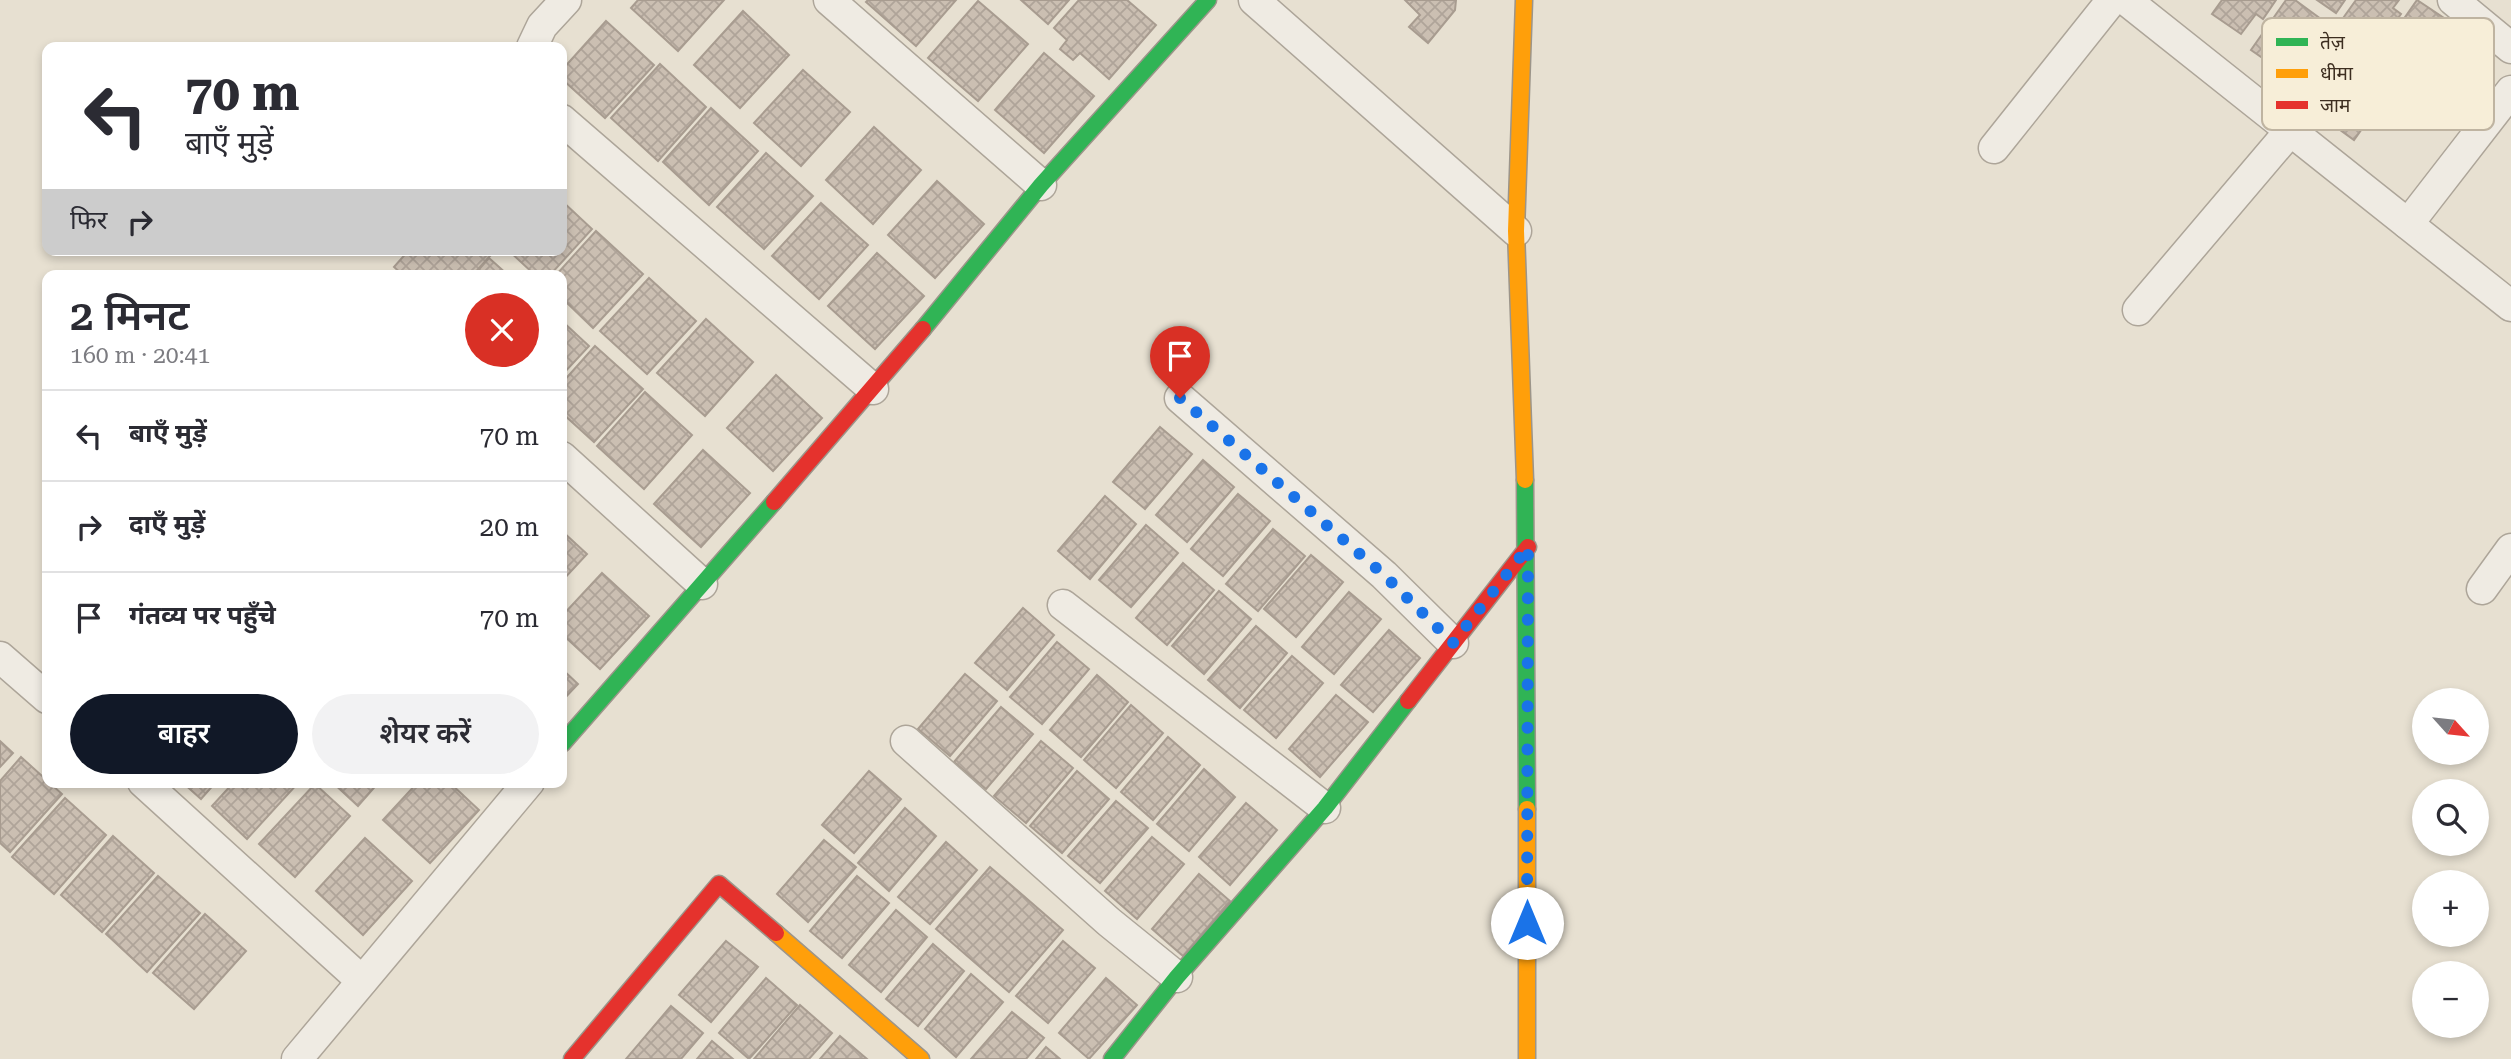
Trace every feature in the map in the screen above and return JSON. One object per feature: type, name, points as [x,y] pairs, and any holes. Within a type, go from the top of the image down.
[{"type":"street","points":[[534,42],[542,26],[566,0]]},
{"type":"street","points":[[829,0],[1041,185]]},
{"type":"street","points":[[567,738],[873,389],[1041,185],[1208,0]]},
{"type":"street","points":[[1254,0],[1516,231]]},
{"type":"street","points":[[1524,0],[1516,231],[1528,547],[1527,1059]]},
{"type":"street","points":[[1994,148],[2112,0]]},
{"type":"street","points":[[2126,0],[2262,109]]},
{"type":"street","points":[[2453,0],[2475,18]]},
{"type":"street","points":[[2494,34],[2511,48]]},
{"type":"street","points":[[2494,113],[2511,91]]},
{"type":"street","points":[[567,124],[873,389]]},
{"type":"street","points":[[2408,224],[2481,130]]},
{"type":"street","points":[[2138,310],[2290,131],[2511,306]]},
{"type":"street","points":[[1180,398],[1384,575],[1453,643]]},
{"type":"street","points":[[567,462],[702,584]]},
{"type":"street","points":[[1111,1059],[1177,978],[1325,808],[1528,547]]},
{"type":"street","points":[[2482,589],[2511,549]]},
{"type":"street","points":[[1063,605],[1325,808]]},
{"type":"street","points":[[0,657],[42,694]]},
{"type":"street","points":[[906,741],[1109,922],[1177,978]]},
{"type":"street","points":[[150,788],[362,981]]},
{"type":"street","points":[[297,1059],[523,788]]},
{"type":"street","points":[[576,1058],[719,884],[921,1059]]},
{"type":"building","points":[[638,0],[724,0],[678,51],[631,8]]},
{"type":"building","points":[[956,0],[916,46],[866,2]]},
{"type":"building","points":[[1021,0],[1069,0],[1048,24]]},
{"type":"building","points":[[1079,0],[1127,0],[1156,25],[1109,79],[1080,53],[1073,60],[1060,49],[1067,40],[1054,28]]},
{"type":"building","points":[[1405,0],[1456,0],[1455,10],[1428,43],[1409,27],[1420,15]]},
{"type":"building","points":[[2222,0],[2276,0],[2264,18],[2256,14],[2241,34],[2212,14]]},
{"type":"building","points":[[2286,0],[2295,0],[2320,18],[2273,18]]},
{"type":"building","points":[[2317,0],[2345,0],[2336,13]]},
{"type":"building","points":[[2356,0],[2399,0],[2393,8],[2401,14],[2398,18],[2343,18]]},
{"type":"building","points":[[2417,0],[2444,18],[2404,18]]},
{"type":"building","points":[[978,1],[1028,44],[978,101],[928,58]]},
{"type":"building","points":[[743,11],[789,55],[740,108],[694,65]]},
{"type":"building","points":[[606,21],[654,65],[605,118],[567,84],[567,64]]},
{"type":"building","points":[[2262,34],[2262,58],[2251,50]]},
{"type":"building","points":[[1044,53],[1094,96],[1044,153],[995,110]]},
{"type":"building","points":[[660,64],[706,107],[658,161],[611,118]]},
{"type":"building","points":[[803,70],[850,112],[801,166],[754,123]]},
{"type":"building","points":[[711,108],[758,151],[709,205],[663,162]]},
{"type":"building","points":[[874,127],[921,170],[873,224],[826,180]]},
{"type":"building","points":[[2340,130],[2361,130],[2354,140]]},
{"type":"building","points":[[766,153],[813,196],[764,249],[717,207]]},
{"type":"building","points":[[937,181],[984,224],[935,278],[888,235]]},
{"type":"building","points":[[821,203],[868,245],[819,299],[772,256]]},
{"type":"building","points":[[567,206],[592,229],[555,270],[530,270],[514,256],[567,256]]},
{"type":"building","points":[[596,231],[643,274],[593,328],[567,303],[567,270],[561,270]]},
{"type":"building","points":[[877,253],[924,296],[875,349],[828,306]]},
{"type":"building","points":[[404,256],[490,256],[477,270],[397,270],[394,267]]},
{"type":"building","points":[[489,258],[502,270],[478,270]]},
{"type":"building","points":[[649,278],[696,321],[647,374],[600,331]]},
{"type":"building","points":[[706,319],[753,362],[705,416],[657,373]]},
{"type":"building","points":[[567,326],[589,346],[567,370]]},
{"type":"building","points":[[595,346],[643,389],[594,442],[567,418],[567,377]]},
{"type":"building","points":[[776,375],[822,418],[773,471],[727,428]]},
{"type":"building","points":[[645,392],[692,435],[644,489],[597,446]]},
{"type":"building","points":[[1160,427],[1192,454],[1145,509],[1113,482]]},
{"type":"building","points":[[703,450],[750,493],[701,547],[654,504]]},
{"type":"building","points":[[1203,460],[1234,487],[1187,542],[1156,515]]},
{"type":"building","points":[[1238,494],[1270,521],[1223,576],[1191,549]]},
{"type":"building","points":[[1105,496],[1136,524],[1090,579],[1058,551]]},
{"type":"building","points":[[1146,525],[1178,553],[1131,607],[1099,580]]},
{"type":"building","points":[[1273,529],[1305,556],[1258,611],[1226,584]]},
{"type":"building","points":[[567,536],[587,554],[567,576]]},
{"type":"building","points":[[1311,555],[1343,582],[1296,637],[1264,609]]},
{"type":"building","points":[[1183,563],[1214,590],[1167,645],[1136,618]]},
{"type":"building","points":[[602,573],[649,616],[600,669],[567,639],[567,611]]},
{"type":"building","points":[[1219,591],[1251,619],[1204,674],[1172,646]]},
{"type":"building","points":[[1349,592],[1381,619],[1334,674],[1302,647]]},
{"type":"building","points":[[1023,608],[1054,635],[1007,690],[975,663]]},
{"type":"building","points":[[1256,626],[1287,653],[1240,708],[1208,680]]},
{"type":"building","points":[[1389,630],[1420,658],[1373,712],[1341,685]]},
{"type":"building","points":[[1057,642],[1089,669],[1042,724],[1010,697]]},
{"type":"building","points":[[1292,656],[1323,683],[1276,738],[1244,710]]},
{"type":"building","points":[[567,674],[578,684],[567,696]]},
{"type":"building","points":[[965,674],[997,701],[950,756],[918,729]]},
{"type":"building","points":[[1097,675],[1128,702],[1081,757],[1050,730]]},
{"type":"building","points":[[1336,695],[1368,722],[1320,777],[1289,749]]},
{"type":"building","points":[[1131,705],[1163,733],[1116,788],[1084,760]]},
{"type":"building","points":[[1001,707],[1033,734],[986,789],[954,762]]},
{"type":"building","points":[[1168,737],[1200,765],[1153,820],[1121,792]]},
{"type":"building","points":[[0,741],[13,753],[0,767]]},
{"type":"building","points":[[1041,741],[1073,768],[1026,823],[994,796]]},
{"type":"building","points":[[21,757],[42,776],[42,788],[55,788],[62,794],[10,852],[0,843],[0,781]]},
{"type":"building","points":[[1204,769],[1235,797],[1189,851],[1157,824]]},
{"type":"building","points":[[869,771],[901,799],[854,853],[822,825]]},
{"type":"building","points":[[1077,771],[1109,799],[1062,853],[1030,826]]},
{"type":"building","points":[[189,788],[211,788],[201,799]]},
{"type":"building","points":[[228,788],[294,788],[247,839],[212,806]]},
{"type":"building","points":[[311,788],[319,788],[350,816],[295,877],[259,844]]},
{"type":"building","points":[[338,788],[374,788],[358,806]]},
{"type":"building","points":[[412,788],[455,788],[479,810],[430,863],[383,820]]},
{"type":"building","points":[[65,798],[106,835],[54,894],[12,857]]},
{"type":"building","points":[[1116,801],[1148,828],[1100,883],[1068,856]]},
{"type":"building","points":[[1246,803],[1277,830],[1230,885],[1199,857]]},
{"type":"building","points":[[905,808],[936,836],[889,891],[858,863]]},
{"type":"building","points":[[113,836],[154,873],[102,932],[61,895]]},
{"type":"building","points":[[1152,837],[1184,864],[1137,919],[1105,891]]},
{"type":"building","points":[[365,838],[412,881],[363,935],[316,891]]},
{"type":"building","points":[[824,840],[856,867],[808,922],[777,894]]},
{"type":"building","points":[[946,842],[977,870],[930,924],[898,897]]},
{"type":"building","points":[[990,867],[1063,930],[1009,992],[936,929]]},
{"type":"building","points":[[1199,874],[1230,901],[1183,956],[1152,929]]},
{"type":"building","points":[[158,876],[200,913],[147,972],[106,934]]},
{"type":"building","points":[[857,876],[889,903],[842,958],[810,931]]},
{"type":"building","points":[[896,910],[927,937],[881,992],[849,965]]},
{"type":"building","points":[[205,914],[246,951],[194,1009],[153,973]]},
{"type":"building","points":[[726,941],[758,967],[711,1022],[679,995]]},
{"type":"building","points":[[1063,941],[1095,968],[1048,1023],[1016,996]]},
{"type":"building","points":[[933,944],[964,971],[918,1026],[886,999]]},
{"type":"building","points":[[971,974],[1003,1002],[956,1057],[925,1029]]},
{"type":"building","points":[[766,978],[797,1005],[749,1059],[719,1033]]},
{"type":"building","points":[[1106,978],[1137,1005],[1089,1059],[1059,1033]]},
{"type":"building","points":[[800,1005],[832,1033],[809,1059],[754,1059]]},
{"type":"building","points":[[671,1006],[703,1033],[681,1059],[626,1059]]},
{"type":"building","points":[[1012,1012],[1044,1038],[1026,1059],[971,1059]]},
{"type":"building","points":[[840,1036],[867,1059],[820,1059]]},
{"type":"building","points":[[712,1041],[733,1059],[697,1059]]},
{"type":"building","points":[[1046,1047],[1060,1059],[1036,1059]]},
{"type":"traffic: fast","points":[[923,329],[1041,185],[1208,0]]},
{"type":"traffic: fast","points":[[1525,480],[1527,809]]},
{"type":"traffic: fast","points":[[567,738],[774,502]]},
{"type":"traffic: fast","points":[[1112,1059],[1177,977],[1325,808],[1408,701]]},
{"type":"traffic: slow","points":[[1524,0],[1516,231],[1525,480]]},
{"type":"traffic: slow","points":[[1527,809],[1527,1059]]},
{"type":"traffic: slow","points":[[776,933],[921,1059]]},
{"type":"traffic: jam","points":[[774,502],[923,329]]},
{"type":"traffic: jam","points":[[1408,701],[1528,547]]},
{"type":"traffic: jam","points":[[572,1059],[719,884],[776,933]]},
{"type":"route","points":[[1180,398],[1384,575],[1453,643],[1528,547],[1527,923]]}]
